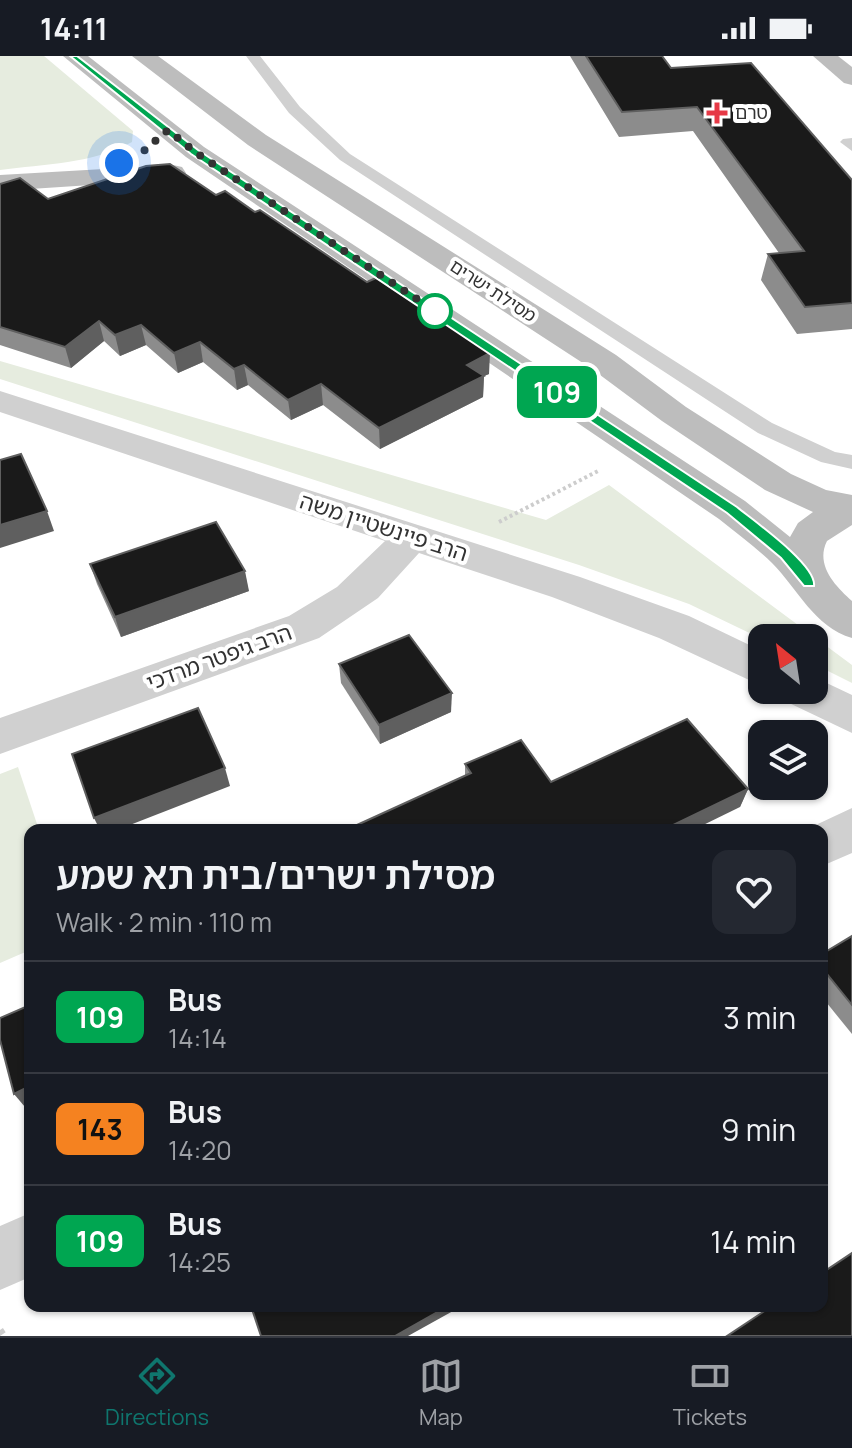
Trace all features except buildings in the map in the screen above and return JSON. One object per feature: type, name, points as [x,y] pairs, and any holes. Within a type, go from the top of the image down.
[{"type":"street","points":[[74,56],[222,170],[732,510],[786,554],[827,605],[852,623]]},
{"type":"street","name":"מסילת ישרים","points":[[143,56],[257,140],[604,362],[674,414],[778,482],[816,500],[852,509]]},
{"type":"street","points":[[824,56],[852,78]]},
{"type":"street","points":[[848,56],[852,67]]},
{"type":"street","points":[[76,180],[140,154],[168,130]]},
{"type":"street","points":[[0,183],[222,170]]},
{"type":"street","name":"הרב פיינשטיין משה","points":[[2,403],[566,587],[674,627],[748,663]]},
{"type":"street","points":[[809,582],[803,562],[805,543],[816,527],[834,515],[852,509]]},
{"type":"street","name":"הרב גיפטר מרדכי","points":[[0,736],[304,627],[347,604],[380,575],[430,542]]},
{"type":"street","points":[[828,703],[852,715]]},
{"type":"street","points":[[828,842],[852,829]]},
{"type":"street","points":[[0,1259],[24,1247]]},
{"type":"lane","points":[[253,56],[293,112],[317,136],[345,157],[765,428],[829,457],[852,462]]},
{"type":"path","points":[[430,542],[641,449]]},
{"type":"path","points":[[0,1330],[4,1336]]},
{"type":"shaded area","points":[[0,56],[44,56],[133,131],[132,142],[85,159],[0,170]]},
{"type":"shaded area","points":[[0,361],[546,520],[609,485],[797,624],[748,624],[748,632],[689,604],[579,565],[0,379]]},
{"type":"shaded area","points":[[828,647],[852,665],[852,683],[828,671]]},
{"type":"shaded area","points":[[18,767],[37,824],[24,824],[24,953],[0,963],[0,774]]},
{"type":"bus line","name":"109","points":[[74,56],[195,152],[732,510],[786,554],[809,582]]},
{"type":"place","name":"טרם","points":[[717,113]]},
{"type":"route","points":[[119,163],[140,154],[168,130],[195,152],[435,311]]}]
